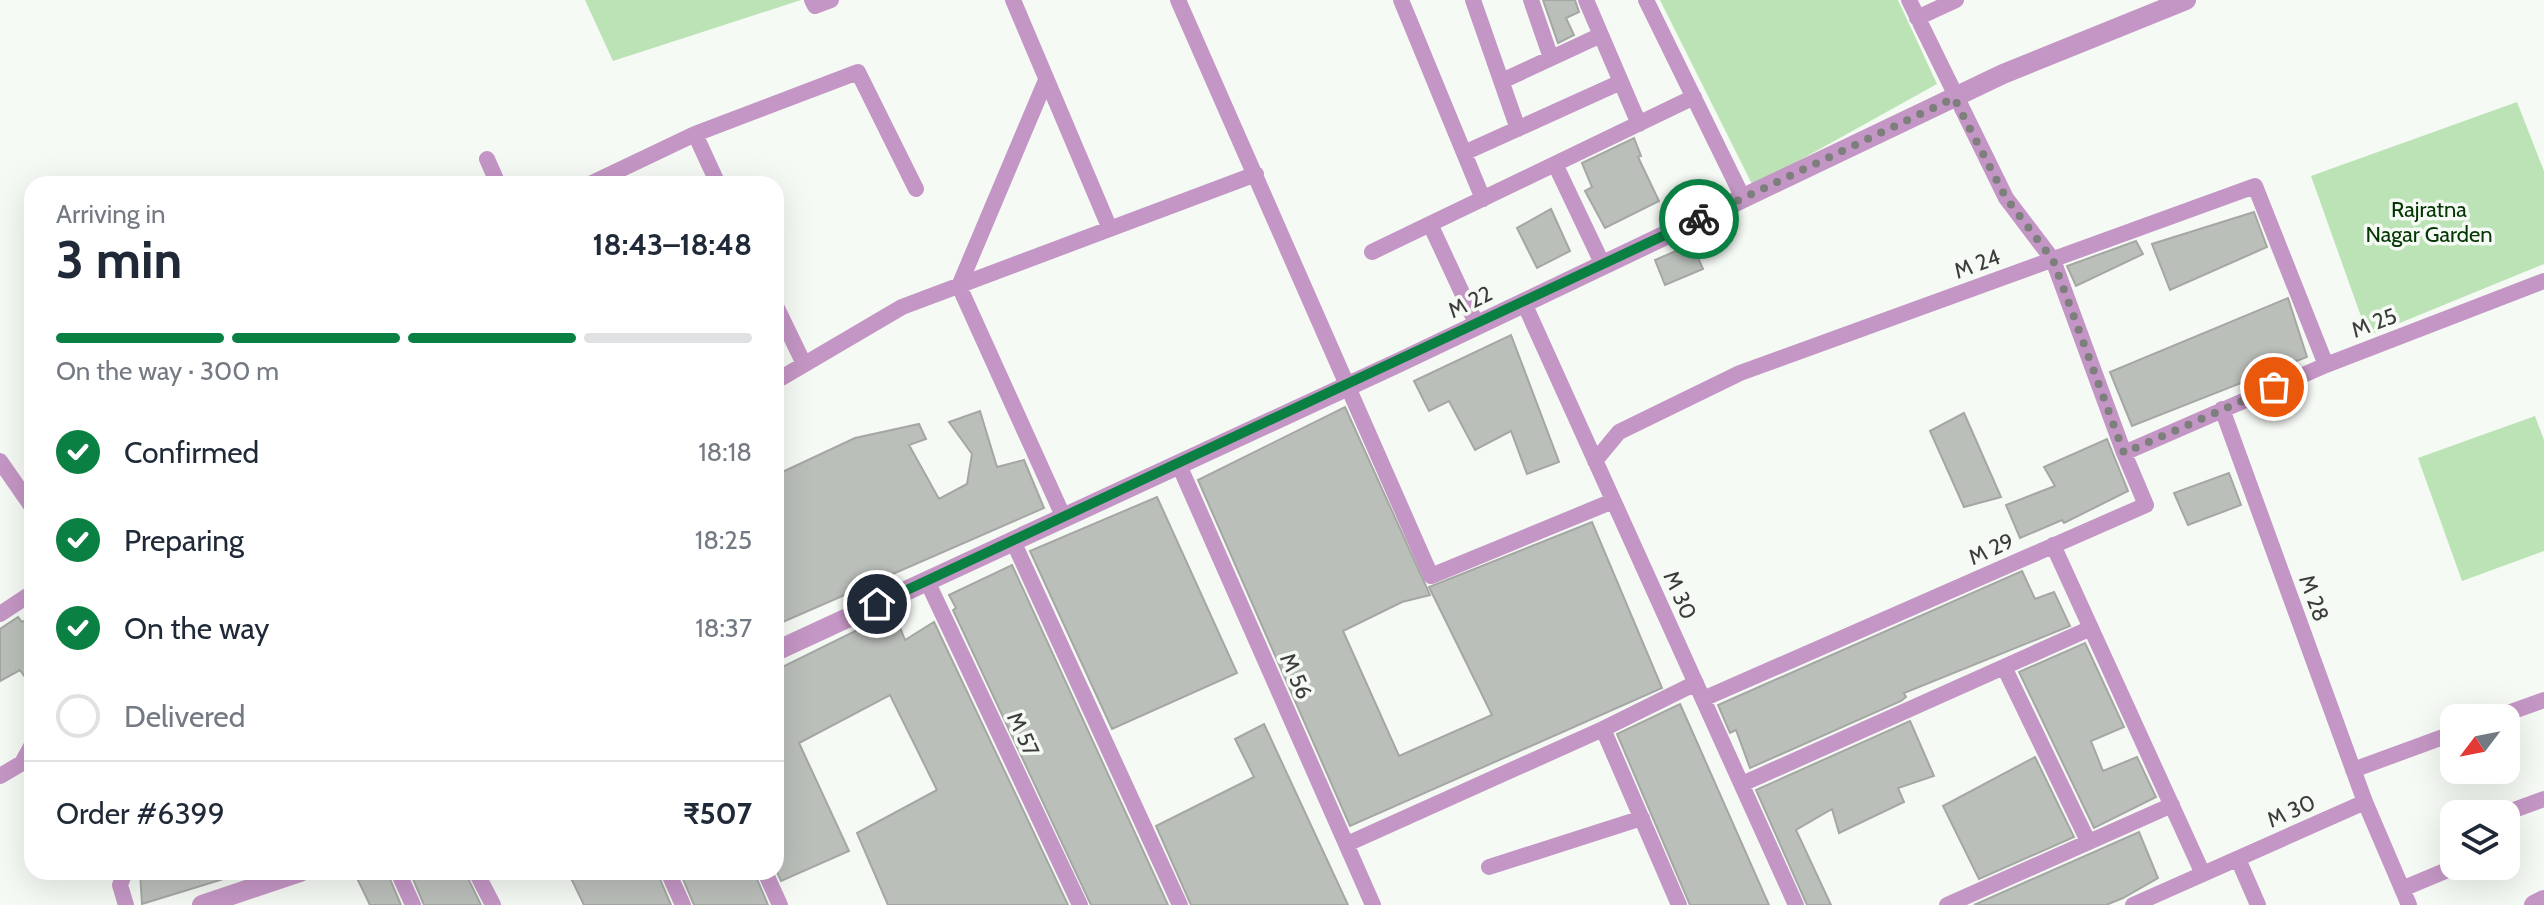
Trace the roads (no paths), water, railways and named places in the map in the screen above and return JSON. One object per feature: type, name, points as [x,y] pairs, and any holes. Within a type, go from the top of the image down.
[{"type":"street","points":[[812,0],[815,6],[831,0]]},
{"type":"street","points":[[1013,0],[1110,229]]},
{"type":"street","points":[[1178,0],[1431,576],[1613,501]]},
{"type":"street","points":[[1401,0],[1483,199]]},
{"type":"street","points":[[1473,0],[1518,129]]},
{"type":"street","points":[[1531,0],[1551,58]]},
{"type":"street","points":[[1586,0],[1639,124]]},
{"type":"street","points":[[1646,0],[1743,198]]},
{"type":"street","points":[[1909,0],[1954,98],[2006,198],[2053,260],[2124,453],[2222,409]]},
{"type":"street","points":[[1917,18],[1956,0]]},
{"type":"street","name":"M 22","points":[[784,647],[1346,387],[1954,98],[2185,0]]},
{"type":"street","points":[[1502,81],[1601,35]]},
{"type":"street","points":[[607,176],[695,134],[858,72],[916,189]]},
{"type":"street","points":[[1046,80],[959,286],[1064,518]]},
{"type":"street","points":[[1464,153],[1621,82]]},
{"type":"street","points":[[1372,252],[1694,97]]},
{"type":"street","points":[[695,134],[714,176]]},
{"type":"street","points":[[487,159],[494,176]]},
{"type":"street","points":[[1555,164],[1603,265]]},
{"type":"street","points":[[784,376],[902,307],[1256,174]]},
{"type":"street","name":"M 24","points":[[1595,461],[1619,432],[1740,373],[2255,186],[2326,365]]},
{"type":"street","points":[[1430,224],[1477,325]]},
{"type":"street","name":"M 25","points":[[2222,409],[2326,365],[2544,281]]},
{"type":"street","name":"M 30","points":[[1524,303],[1796,905]]},
{"type":"street","points":[[784,323],[804,364]]},
{"type":"street","name":"M 28","points":[[2222,409],[2365,802]]},
{"type":"street","name":"M 29","points":[[1703,699],[2146,505],[2124,453]]},
{"type":"street","points":[[0,461],[24,496]]},
{"type":"street","name":"M 56","points":[[1179,465],[1373,905]]},
{"type":"street","points":[[1013,541],[1180,905]]},
{"type":"street","points":[[2053,545],[2203,874]]},
{"type":"street","name":"M 57","points":[[927,581],[1080,905]]},
{"type":"street","points":[[0,614],[24,598]]},
{"type":"street","points":[[1742,784],[2091,628]]},
{"type":"street","points":[[2004,667],[2088,841]]},
{"type":"street","points":[[1347,844],[1603,729],[1696,683]]},
{"type":"street","points":[[2520,709],[2544,700]]},
{"type":"street","points":[[1603,729],[1679,905]]},
{"type":"street","points":[[2353,770],[2440,738]]},
{"type":"street","points":[[0,776],[24,759]]},
{"type":"street","points":[[2520,808],[2544,799]]},
{"type":"street","points":[[2365,802],[2409,905]]},
{"type":"street","name":"M 30","points":[[2133,905],[2365,802]]},
{"type":"street","points":[[1947,905],[2172,805]]},
{"type":"street","points":[[1489,867],[1642,818]]},
{"type":"street","points":[[2238,859],[2258,905]]},
{"type":"street","points":[[2402,889],[2440,873]]},
{"type":"street","points":[[122,880],[120,885],[126,905]]},
{"type":"street","points":[[202,905],[276,880]]},
{"type":"street","points":[[402,880],[413,905]]},
{"type":"street","points":[[480,880],[493,905]]},
{"type":"street","points":[[672,880],[683,905]]},
{"type":"street","points":[[769,880],[780,905]]},
{"type":"street","points":[[2534,905],[2544,900]]},
{"type":"park label","name":"Rajratna Nagar Garden","points":[[2429,222]]}]
